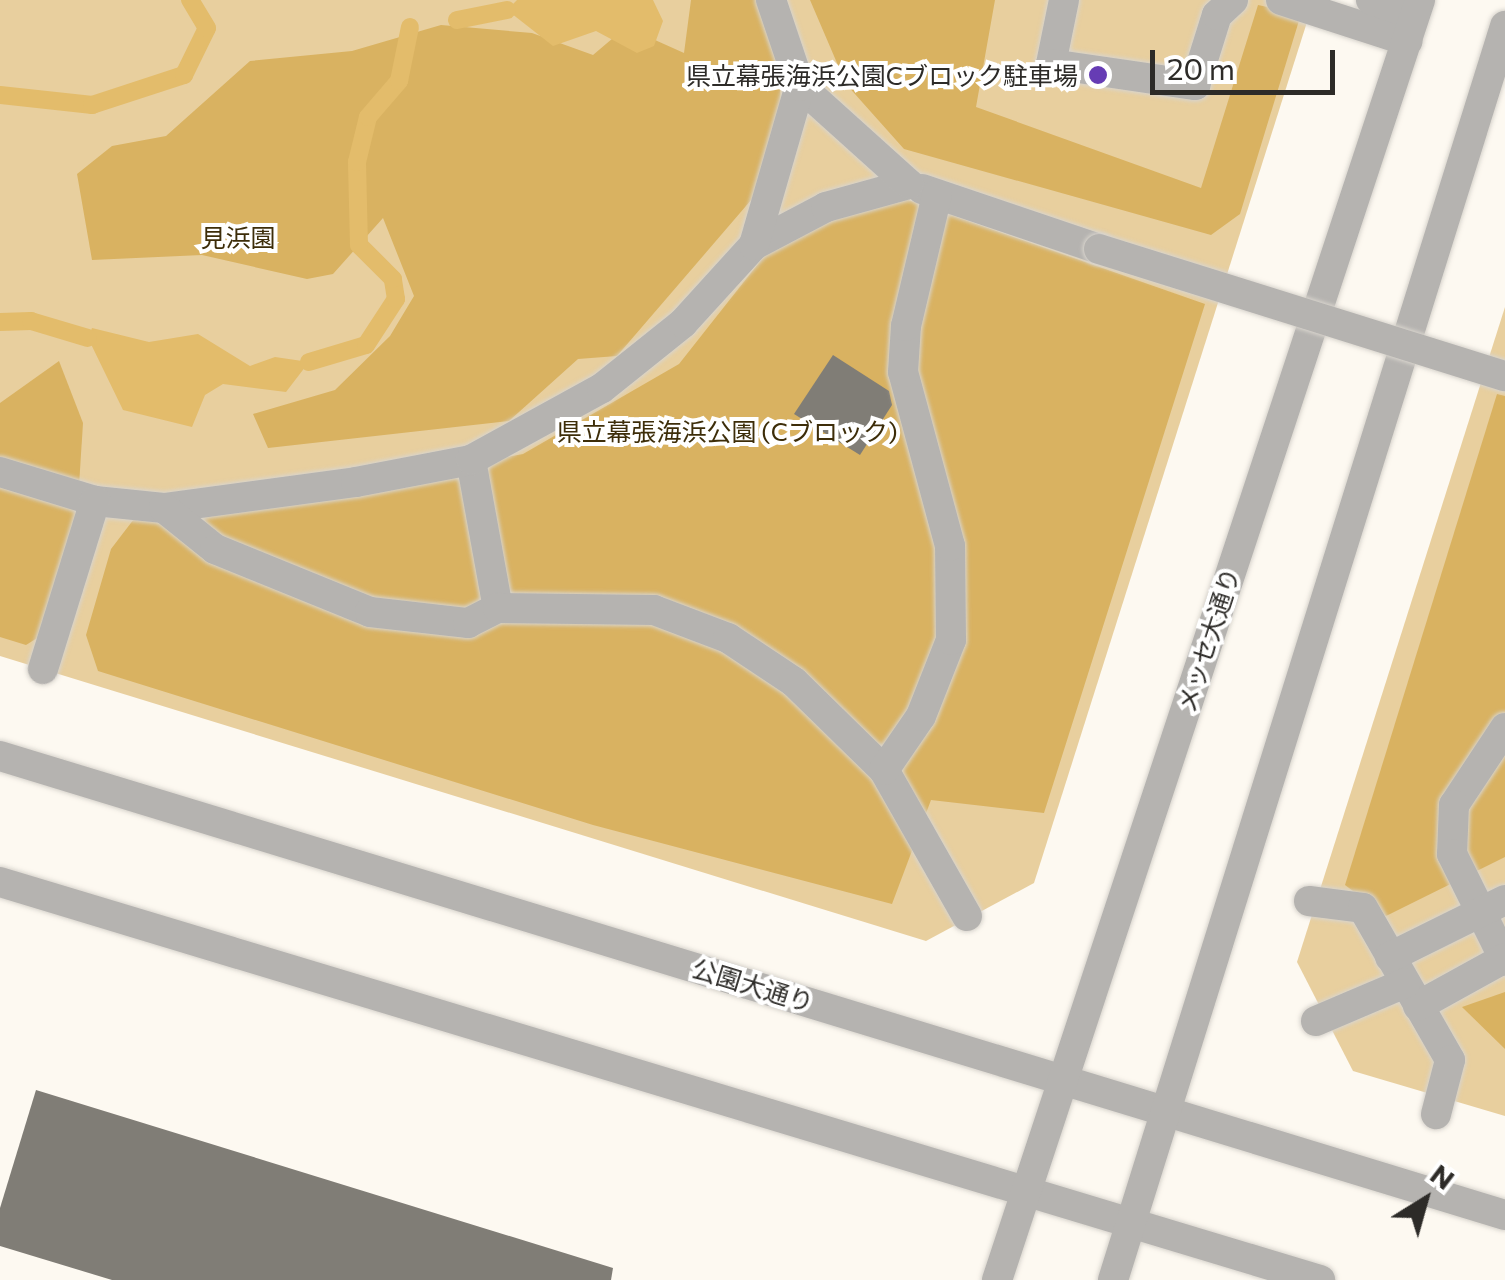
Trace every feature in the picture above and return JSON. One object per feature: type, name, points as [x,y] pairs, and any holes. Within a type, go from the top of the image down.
[{"type":"street","points":[[771,0],[800,86],[908,184],[1100,250],[1505,376]]},
{"type":"street","points":[[1064,0],[1051,64],[1195,86],[1217,15],[1233,0]]},
{"type":"street","points":[[1281,0],[1414,19]]},
{"type":"street","points":[[1371,0],[1414,19]]},
{"type":"street","name":"メッセ大通り","points":[[998,1280],[1061,1079],[1414,19]]},
{"type":"street","points":[[1113,1280],[1161,1110],[1505,26]]},
{"type":"street","points":[[754,246],[800,86]]},
{"type":"street","points":[[0,472],[95,501],[164,508],[470,460],[616,377],[684,323],[754,246],[826,207],[908,184]]},
{"type":"street","points":[[884,770],[921,716],[951,640],[950,546],[903,372],[906,326],[938,195]]},
{"type":"street","points":[[470,460],[498,608]]},
{"type":"street","points":[[43,669],[95,501]]},
{"type":"street","points":[[164,508],[215,549],[370,612],[468,623],[498,608],[654,610],[728,638],[794,682],[884,770],[967,916]]},
{"type":"street","points":[[1316,1021],[1405,982],[1505,960],[1492,907],[1452,854],[1454,805],[1505,728]]},
{"type":"street","name":"公園大通り","points":[[0,756],[1505,1214]]},
{"type":"street","points":[[0,882],[1320,1280]]},
{"type":"street","points":[[1309,901],[1363,908],[1450,1060],[1436,1114]]},
{"type":"street","points":[[1405,982],[1492,907]]},
{"type":"green space","name":"県立幕張海浜公園 (Cブロック)","points":[[0,0],[1314,0],[1034,883],[926,941],[0,656]]},
{"type":"green space","name":"見浜園","points":[[691,0],[758,0],[778,34],[783,163],[617,356],[578,359],[509,421],[268,448],[253,414],[335,390],[390,336],[414,296],[383,218],[333,274],[307,279],[202,255],[92,260],[77,174],[112,146],[166,136],[250,61],[352,51],[441,25],[532,33],[593,55],[626,27],[684,53]]},
{"type":"green space","points":[[810,0],[995,0],[976,107],[1201,188],[1258,5],[1301,14],[1240,214],[1211,235],[904,149],[846,84]]},
{"type":"green space","points":[[880,190],[1205,304],[1044,813],[931,800],[892,904],[593,825],[98,671],[86,635],[111,549],[150,498],[230,510],[523,454],[679,364],[791,222]]},
{"type":"green space","points":[[1505,307],[1505,1116],[1353,1071],[1297,962]]},
{"type":"green space","points":[[59,361],[83,423],[77,517],[42,635],[26,645],[0,637],[0,403]]},
{"type":"green space","points":[[1497,394],[1505,396],[1505,857],[1386,916],[1345,885]]},
{"type":"green space","points":[[1505,992],[1505,1049],[1462,1007]]},
{"type":"shaded area","points":[[517,0],[653,0],[663,21],[654,46],[637,53],[596,31],[553,46],[507,10]]},
{"type":"shaded area","points":[[92,328],[149,342],[198,334],[250,366],[275,357],[309,362],[286,392],[223,384],[205,395],[192,427],[123,410],[88,338]]},
{"type":"building","points":[[833,355],[889,391],[892,405],[860,455],[794,414]]},
{"type":"building","points":[[36,1090],[613,1268],[611,1280],[112,1280],[0,1246],[0,1208]]},
{"type":"waterway","points":[[0,95],[92,105],[184,75],[207,28],[190,0]]},
{"type":"waterway","points":[[457,20],[507,10]]},
{"type":"waterway","points":[[309,362],[366,345],[396,299],[393,279],[359,245],[357,162],[368,117],[399,81],[410,27]]},
{"type":"waterway","points":[[0,322],[31,321],[88,338]]},
{"type":"place","name":"県立幕張海浜公園Cブロック駐車場","points":[[1098,75]]}]
